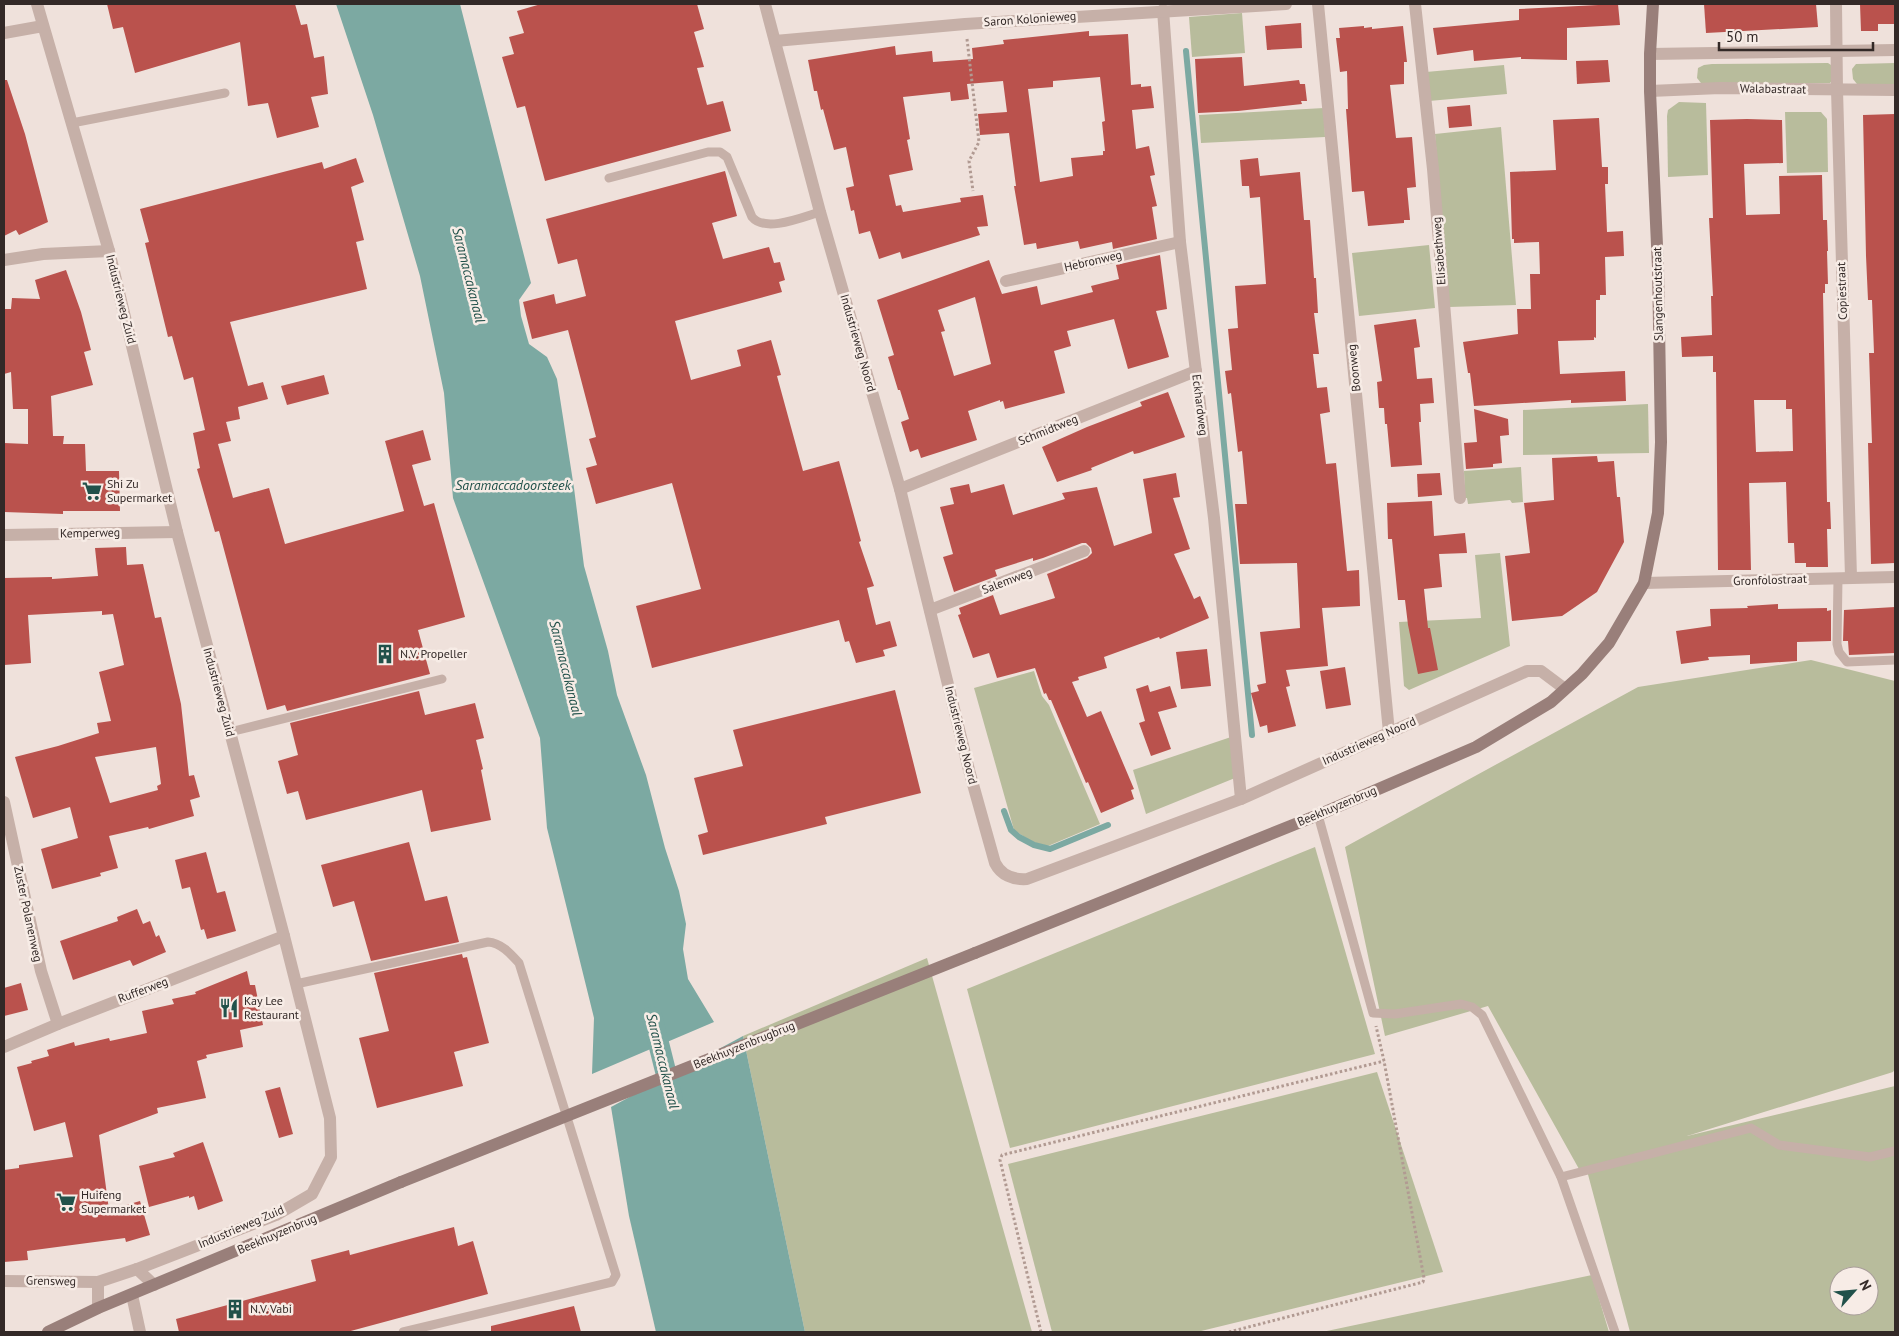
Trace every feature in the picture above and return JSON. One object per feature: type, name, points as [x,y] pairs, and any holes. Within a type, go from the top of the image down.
[{"type":"street","name":"Industrieweg Zuid","points":[[37,4],[109,251],[176,532],[284,936],[330,1118],[331,1157],[312,1194],[276,1215],[137,1269]]},
{"type":"street","name":"Industrieweg Noord","points":[[764,4],[820,212],[900,489],[969,770],[998,870],[1013,878],[1027,879],[1241,798],[1527,671],[1541,671],[1565,689]]},
{"type":"street","name":"Saron Kolonieweg","points":[[775,41],[965,24],[1163,10],[1286,4]]},
{"type":"street","name":"Boonweg","points":[[1318,4],[1389,732]]},
{"type":"street","name":"Elisabethweg","points":[[1415,4],[1433,169],[1460,498]]},
{"type":"street","name":"Slangenhoutstraat","points":[[1644,584],[1658,513],[1661,442],[1658,267],[1650,91],[1653,4]]},
{"type":"street","name":"Copiestraat","points":[[1836,4],[1836,90],[1851,577]]},
{"type":"street","name":"Eckhardweg","points":[[1163,10],[1180,242],[1214,518],[1241,798]]},
{"type":"street","points":[[4,32],[43,26]]},
{"type":"street","points":[[1650,54],[1895,50]]},
{"type":"street","name":"Walabastraat","points":[[1650,91],[1720,88],[1895,90]]},
{"type":"street","name":"Hebronweg","points":[[1006,281],[1180,242]]},
{"type":"street","points":[[4,260],[43,254],[109,251]]},
{"type":"street","name":"Schmidtweg","points":[[900,489],[1196,371]]},
{"type":"street","name":"Kemperweg","points":[[4,535],[176,532]]},
{"type":"street","name":"Salemweg","points":[[930,610],[1084,551]]},
{"type":"street","name":"Gronfolostraat","points":[[1644,584],[1895,577]]},
{"type":"street","name":"Beekhuyzenbrug","points":[[975,953],[1476,748],[1551,702],[1582,674],[1609,643],[1644,584]]},
{"type":"street","name":"Zuster Polanenweg","points":[[4,802],[41,971],[58,1024]]},
{"type":"street","name":"Rufferweg","points":[[4,1047],[284,936]]},
{"type":"street","name":"Beekhuyzenbrugbrug","points":[[401,1182],[975,953]]},
{"type":"street","name":"Beekhuyzenbrug","points":[[48,1332],[98,1308],[401,1182]]},
{"type":"street","points":[[137,1269],[154,1285]]},
{"type":"street","name":"Grensweg","points":[[4,1281],[98,1282],[137,1269]]},
{"type":"street","points":[[98,1282],[98,1308]]},
{"type":"street","points":[[132,1295],[140,1332]]},
{"type":"lane","points":[[72,123],[225,93]]},
{"type":"lane","points":[[609,178],[708,152],[720,152],[727,157],[752,217],[756,221],[774,225],[820,212]]},
{"type":"lane","points":[[1838,578],[1837,644],[1839,652],[1847,662],[1895,660]]},
{"type":"lane","points":[[230,732],[442,679]]},
{"type":"lane","points":[[1318,814],[1372,1013],[1395,1014],[1461,1004],[1477,1010],[1482,1015],[1561,1177],[1615,1332]]},
{"type":"lane","points":[[296,984],[488,942],[500,945],[511,954],[519,963],[616,1275],[612,1282],[403,1332]]},
{"type":"lane","points":[[1561,1177],[1751,1128],[1779,1145],[1870,1157],[1895,1151]]},
{"type":"path","points":[[965,24],[979,142],[969,161],[973,191]]},
{"type":"path","points":[[1229,1332],[1423,1282],[1424,1278],[1384,1061],[1372,1013]]},
{"type":"path","points":[[1041,1332],[1000,1160],[1002,1155],[1384,1061]]},
{"type":"green space","points":[[1242,13],[1245,53],[1192,57],[1189,17]]},
{"type":"green space","points":[[1828,63],[1831,65],[1833,80],[1830,83],[1701,83],[1697,78],[1698,68],[1712,64]]},
{"type":"green space","points":[[1895,63],[1895,84],[1857,84],[1853,79],[1852,69],[1856,64]]},
{"type":"green space","points":[[1504,65],[1507,94],[1429,101],[1426,72]]},
{"type":"green space","points":[[1679,102],[1706,103],[1708,175],[1668,177],[1667,116],[1668,110]]},
{"type":"green space","points":[[1324,108],[1325,137],[1201,143],[1199,115]]},
{"type":"green space","points":[[1785,112],[1821,112],[1827,119],[1828,172],[1787,173]]},
{"type":"green space","points":[[1501,127],[1516,305],[1449,307],[1435,134]]},
{"type":"green space","points":[[1429,245],[1435,308],[1359,316],[1352,253]]},
{"type":"green space","points":[[1648,404],[1649,453],[1523,455],[1523,410]]},
{"type":"green space","points":[[1521,467],[1523,502],[1512,503],[1510,500],[1468,504],[1467,498],[1465,498],[1464,471]]},
{"type":"green space","points":[[1500,553],[1510,646],[1409,690],[1404,686],[1399,622],[1481,618],[1475,555]]},
{"type":"green space","points":[[1811,660],[1895,681],[1895,1069],[1893,1072],[1687,1136],[1895,1086],[1895,1332],[1630,1332],[1586,1167],[1579,1169],[1488,1006],[1385,1036],[1345,847],[1638,687]]},
{"type":"green space","points":[[1034,671],[1042,696],[1049,705],[1100,824],[1048,846],[1032,842],[1014,830],[974,688]]},
{"type":"green space","points":[[1231,737],[1235,778],[1146,814],[1133,770]]},
{"type":"green space","points":[[1315,847],[1375,1054],[1010,1148],[967,989]]},
{"type":"green space","points":[[927,958],[1032,1332],[805,1332],[743,1036]]},
{"type":"green space","points":[[1377,1072],[1443,1272],[1197,1332],[1052,1332],[1008,1164]]},
{"type":"green space","points":[[1592,1275],[1609,1332],[1322,1332]]},
{"type":"water","name":"Saramaccadoorsteek","points":[[336,4],[460,4],[531,283],[519,300],[521,316],[529,344],[547,357],[557,379],[584,566],[608,651],[617,695],[646,775],[665,848],[679,891],[686,924],[683,949],[688,979],[714,1022],[592,1074],[594,1018],[547,828],[540,738],[453,498],[444,393],[420,276],[373,115]]},
{"type":"water","points":[[743,1036],[805,1332],[656,1332],[629,1216],[611,1107]]},
{"type":"building","points":[[107,4],[295,4],[301,25],[307,24],[314,58],[324,56],[328,94],[311,97],[319,127],[277,138],[268,103],[248,106],[240,42],[135,73],[123,27],[113,29]]},
{"type":"building","points":[[541,4],[697,4],[704,29],[694,32],[704,67],[697,68],[707,105],[723,101],[731,131],[545,181],[525,106],[517,108],[502,57],[514,54],[509,37],[524,33],[517,11]]},
{"type":"building","points":[[1618,4],[1620,25],[1567,28],[1567,60],[1521,59],[1521,57],[1474,61],[1473,50],[1437,55],[1433,28],[1519,20],[1519,9]]},
{"type":"building","points":[[1704,4],[1816,4],[1818,27],[1706,33]]},
{"type":"building","points":[[1860,4],[1895,4],[1895,24],[1878,24],[1878,31],[1861,31]]},
{"type":"building","points":[[1301,23],[1302,48],[1267,50],[1265,26]]},
{"type":"building","points":[[1364,26],[1364,28],[1372,27],[1372,29],[1403,26],[1407,62],[1404,62],[1404,84],[1390,85],[1396,138],[1412,137],[1416,187],[1407,188],[1410,220],[1404,220],[1404,223],[1368,226],[1364,191],[1352,192],[1346,109],[1348,109],[1347,71],[1340,72],[1336,38],[1340,38],[1339,28]]},
{"type":"building","points":[[1089,31],[1089,36],[1128,34],[1131,85],[1151,86],[1154,108],[1132,110],[1136,149],[1149,146],[1155,175],[1150,176],[1157,206],[1152,207],[1157,239],[1113,249],[1112,242],[1080,249],[1078,241],[1037,249],[1036,243],[1024,245],[1014,186],[1016,186],[1009,133],[980,135],[978,114],[1007,112],[1003,81],[967,84],[969,99],[951,101],[950,92],[903,97],[910,139],[907,140],[913,170],[889,175],[896,206],[901,205],[903,212],[961,202],[960,198],[983,195],[988,226],[977,227],[980,235],[902,259],[900,252],[879,259],[870,231],[859,234],[854,210],[851,211],[846,188],[854,186],[846,147],[834,150],[817,91],[814,91],[808,60],[895,46],[896,55],[932,51],[933,62],[973,59],[972,48],[1004,44],[1003,40]],"holes":[[[1100,77],[1105,121],[1102,122],[1105,151],[1103,151],[1103,155],[1071,158],[1073,176],[1040,182],[1028,89],[1053,87],[1053,81]]]},
{"type":"building","points":[[1242,57],[1244,86],[1299,80],[1300,84],[1305,84],[1307,101],[1301,101],[1302,104],[1198,113],[1195,59]]},
{"type":"building","points":[[1608,60],[1610,82],[1577,84],[1576,61]]},
{"type":"building","points":[[4,80],[7,80],[25,134],[48,222],[19,235],[16,230],[4,236]]},
{"type":"building","points":[[1470,105],[1472,126],[1449,128],[1447,107]]},
{"type":"building","points":[[1895,114],[1895,563],[1871,564],[1868,443],[1872,443],[1869,353],[1874,353],[1872,300],[1868,300],[1863,115]]},
{"type":"building","points":[[1599,118],[1602,167],[1608,167],[1608,184],[1605,184],[1607,232],[1623,231],[1624,256],[1605,257],[1606,295],[1600,295],[1600,300],[1596,300],[1596,338],[1594,337],[1594,340],[1558,341],[1560,374],[1625,371],[1626,401],[1571,403],[1571,400],[1474,406],[1470,373],[1468,373],[1463,342],[1518,334],[1517,309],[1531,309],[1530,274],[1540,274],[1539,242],[1514,243],[1514,239],[1512,239],[1510,172],[1556,170],[1553,120]]},
{"type":"building","points":[[1710,120],[1782,120],[1783,163],[1744,164],[1746,215],[1780,214],[1779,176],[1822,175],[1823,220],[1827,220],[1828,251],[1828,284],[1825,284],[1825,293],[1823,293],[1827,502],[1830,502],[1831,529],[1827,529],[1828,567],[1806,567],[1806,563],[1795,563],[1794,543],[1788,543],[1786,482],[1749,483],[1751,570],[1718,570],[1716,372],[1713,372],[1713,356],[1682,357],[1681,337],[1712,335],[1711,296],[1713,296],[1709,218],[1713,218]],"holes":[[[1754,400],[1786,400],[1786,409],[1792,409],[1793,451],[1756,452]]]},
{"type":"building","points":[[356,158],[364,182],[351,187],[364,240],[356,242],[367,289],[230,322],[248,386],[263,382],[268,399],[238,407],[240,419],[226,422],[231,441],[218,444],[233,498],[269,488],[285,544],[404,511],[385,441],[423,430],[431,460],[412,465],[424,506],[434,503],[465,617],[418,630],[430,674],[287,711],[285,705],[267,710],[219,531],[215,532],[197,469],[200,468],[193,433],[205,430],[193,377],[184,380],[172,336],[168,337],[145,243],[149,242],[140,209],[322,162],[324,169]]},
{"type":"building","points":[[1258,158],[1260,176],[1300,172],[1304,220],[1310,220],[1314,278],[1316,278],[1318,313],[1314,313],[1319,354],[1313,354],[1317,388],[1327,387],[1330,412],[1320,414],[1326,464],[1336,463],[1347,571],[1359,570],[1360,606],[1322,608],[1328,666],[1286,670],[1290,686],[1286,687],[1296,726],[1268,733],[1267,725],[1260,727],[1251,693],[1259,691],[1257,685],[1266,683],[1260,632],[1300,628],[1297,563],[1240,564],[1235,504],[1247,504],[1242,451],[1238,452],[1231,393],[1228,394],[1225,371],[1232,370],[1228,329],[1238,328],[1235,286],[1266,284],[1260,197],[1250,198],[1249,186],[1242,186],[1240,160]]},
{"type":"building","points":[[725,171],[737,216],[712,223],[723,259],[769,247],[774,263],[780,262],[785,280],[779,282],[782,292],[675,321],[691,380],[741,366],[737,350],[771,340],[781,375],[777,376],[803,471],[839,461],[861,541],[859,542],[874,586],[867,588],[876,625],[890,621],[897,646],[883,650],[885,656],[856,663],[849,641],[845,642],[839,620],[652,668],[636,606],[701,589],[672,483],[596,504],[586,468],[597,465],[589,439],[596,437],[568,330],[532,339],[523,302],[554,294],[556,304],[586,296],[577,259],[558,264],[546,219]]},
{"type":"building","points":[[1160,255],[1167,309],[1156,311],[1169,357],[1128,369],[1114,319],[1067,331],[1071,346],[1054,351],[1065,393],[1005,409],[1003,401],[1000,402],[1000,400],[968,411],[977,440],[921,458],[918,449],[910,452],[901,422],[909,419],[888,357],[894,355],[877,300],[989,260],[1002,294],[1037,286],[1041,305],[1093,292],[1091,286],[1119,279],[1116,265]],"holes":[[[975,297],[991,364],[954,376],[941,332],[945,331],[938,310]]]},
{"type":"building","points":[[66,270],[81,312],[91,350],[84,352],[93,385],[51,396],[53,436],[64,436],[63,444],[85,444],[86,471],[119,471],[120,511],[63,511],[63,514],[4,512],[4,443],[28,444],[28,409],[13,409],[11,372],[4,374],[4,309],[11,309],[12,298],[40,299],[35,280]]},
{"type":"building","points":[[1416,319],[1420,347],[1414,348],[1417,379],[1432,378],[1434,403],[1420,404],[1421,422],[1419,422],[1422,465],[1391,467],[1384,408],[1379,408],[1377,382],[1382,381],[1374,325]]},
{"type":"building","points":[[324,375],[329,394],[287,405],[281,386]]},
{"type":"building","points":[[1168,392],[1185,437],[1139,453],[1134,454],[1133,451],[1091,468],[1092,470],[1057,482],[1042,447],[1142,406],[1140,402]]},
{"type":"building","points":[[1474,409],[1508,419],[1509,435],[1500,436],[1502,463],[1493,464],[1493,467],[1466,469],[1464,443],[1477,442]]},
{"type":"building","points":[[1597,456],[1598,462],[1614,461],[1617,497],[1620,497],[1624,542],[1597,592],[1562,616],[1512,621],[1505,556],[1530,553],[1524,503],[1554,500],[1552,458]]},
{"type":"building","points":[[1176,473],[1180,497],[1173,498],[1190,549],[1174,554],[1194,599],[1200,596],[1209,618],[1160,639],[1159,637],[1104,657],[1107,668],[1078,677],[1079,680],[1072,682],[1087,717],[1101,711],[1134,789],[1131,790],[1134,799],[1101,813],[1088,782],[1086,783],[1051,700],[1049,700],[1046,693],[1044,694],[1035,668],[997,678],[989,653],[973,658],[958,615],[961,614],[959,608],[993,595],[1000,615],[1055,598],[1047,574],[1087,558],[1092,553],[1091,548],[1086,543],[1082,543],[1043,558],[1033,561],[1033,558],[995,570],[997,576],[954,592],[943,557],[953,554],[940,507],[954,504],[950,488],[969,484],[971,493],[1004,484],[1013,515],[1065,499],[1062,493],[1097,487],[1114,546],[1152,533],[1143,479]]},
{"type":"building","points":[[1440,473],[1442,495],[1418,497],[1417,474]]},
{"type":"building","points":[[1432,501],[1434,536],[1465,533],[1467,553],[1439,554],[1442,587],[1424,589],[1428,628],[1430,628],[1438,670],[1418,674],[1405,600],[1398,600],[1392,539],[1388,539],[1387,503]]},
{"type":"building","points":[[126,547],[127,565],[143,564],[155,618],[161,617],[181,704],[189,776],[194,775],[200,797],[190,800],[194,816],[149,829],[148,827],[109,836],[118,868],[100,873],[101,876],[52,889],[41,849],[78,838],[70,807],[33,818],[15,757],[99,733],[97,723],[111,721],[99,672],[124,665],[113,614],[102,615],[102,611],[28,615],[31,663],[4,665],[4,578],[52,577],[52,579],[98,576],[95,548]],"holes":[[[156,747],[161,784],[157,786],[158,790],[110,803],[95,757]]]},
{"type":"building","points":[[1778,604],[1778,609],[1827,608],[1827,611],[1831,610],[1831,641],[1797,642],[1797,661],[1750,664],[1750,655],[1708,657],[1709,660],[1681,664],[1676,631],[1711,626],[1710,609],[1748,608],[1747,606]]},
{"type":"building","points":[[1895,607],[1895,653],[1849,655],[1848,641],[1843,641],[1844,610]]},
{"type":"building","points":[[1207,649],[1211,686],[1181,689],[1176,652]]},
{"type":"building","points":[[1345,667],[1351,705],[1326,709],[1320,671]]},
{"type":"building","points":[[1148,685],[1150,692],[1170,686],[1177,707],[1158,712],[1171,749],[1151,756],[1139,723],[1145,721],[1136,689]]},
{"type":"building","points":[[895,690],[921,793],[825,817],[827,824],[703,855],[698,835],[708,832],[694,778],[743,766],[733,730]]},
{"type":"building","points":[[419,691],[425,715],[475,703],[484,738],[476,740],[483,769],[481,770],[491,820],[431,832],[422,790],[306,820],[298,791],[287,794],[278,761],[298,755],[290,723]]},
{"type":"building","points":[[409,842],[425,901],[447,896],[459,942],[371,961],[354,901],[333,907],[321,865]]},
{"type":"building","points":[[206,852],[217,893],[225,891],[236,931],[207,939],[204,929],[201,930],[190,887],[182,889],[175,860]]},
{"type":"building","points":[[137,909],[143,924],[150,921],[156,937],[159,935],[166,952],[133,966],[130,960],[73,980],[60,941],[118,921],[117,917]]},
{"type":"building","points":[[462,954],[463,958],[467,957],[489,1043],[454,1052],[463,1086],[377,1108],[359,1038],[389,1031],[374,973]]},
{"type":"building","points":[[247,971],[250,985],[255,985],[263,1025],[240,1030],[243,1047],[206,1055],[207,1058],[197,1061],[206,1098],[157,1108],[158,1113],[99,1135],[109,1210],[140,1201],[150,1235],[126,1242],[125,1238],[27,1251],[28,1260],[4,1262],[4,1170],[19,1168],[19,1165],[73,1157],[65,1122],[34,1131],[17,1067],[49,1056],[47,1050],[74,1042],[75,1046],[109,1038],[110,1041],[147,1033],[142,1011],[174,1004],[172,999],[196,994],[195,992]]},
{"type":"building","points":[[21,983],[28,1010],[4,1016],[4,988]]},
{"type":"building","points":[[280,1087],[293,1134],[279,1138],[265,1091]]},
{"type":"building","points":[[203,1142],[223,1201],[198,1210],[194,1196],[189,1198],[189,1196],[149,1207],[139,1166],[175,1157],[173,1153]]},
{"type":"building","points":[[454,1227],[458,1246],[473,1241],[488,1294],[347,1332],[179,1332],[176,1319],[316,1281],[311,1260],[349,1250],[350,1255]]},
{"type":"building","points":[[574,1306],[581,1332],[491,1332],[491,1326]]},
{"type":"waterway","points":[[1186,51],[1252,735]]},
{"type":"waterway","points":[[1004,811],[1011,830],[1019,837],[1034,845],[1050,849],[1108,825]]},
{"type":"waterway","name":"Saramaccakanaal","points":[[652,1017],[672,1097]]},
{"type":"place","name":"Shi Zu Supermarket","points":[[92,491]]},
{"type":"place","name":"N.V. Propeller","points":[[385,654]]},
{"type":"place","name":"Kay Lee Restaurant","points":[[229,1008]]},
{"type":"place","name":"Huifeng Supermarket","points":[[66,1202]]},
{"type":"place","name":"N.V. Vabi","points":[[235,1309]]}]
